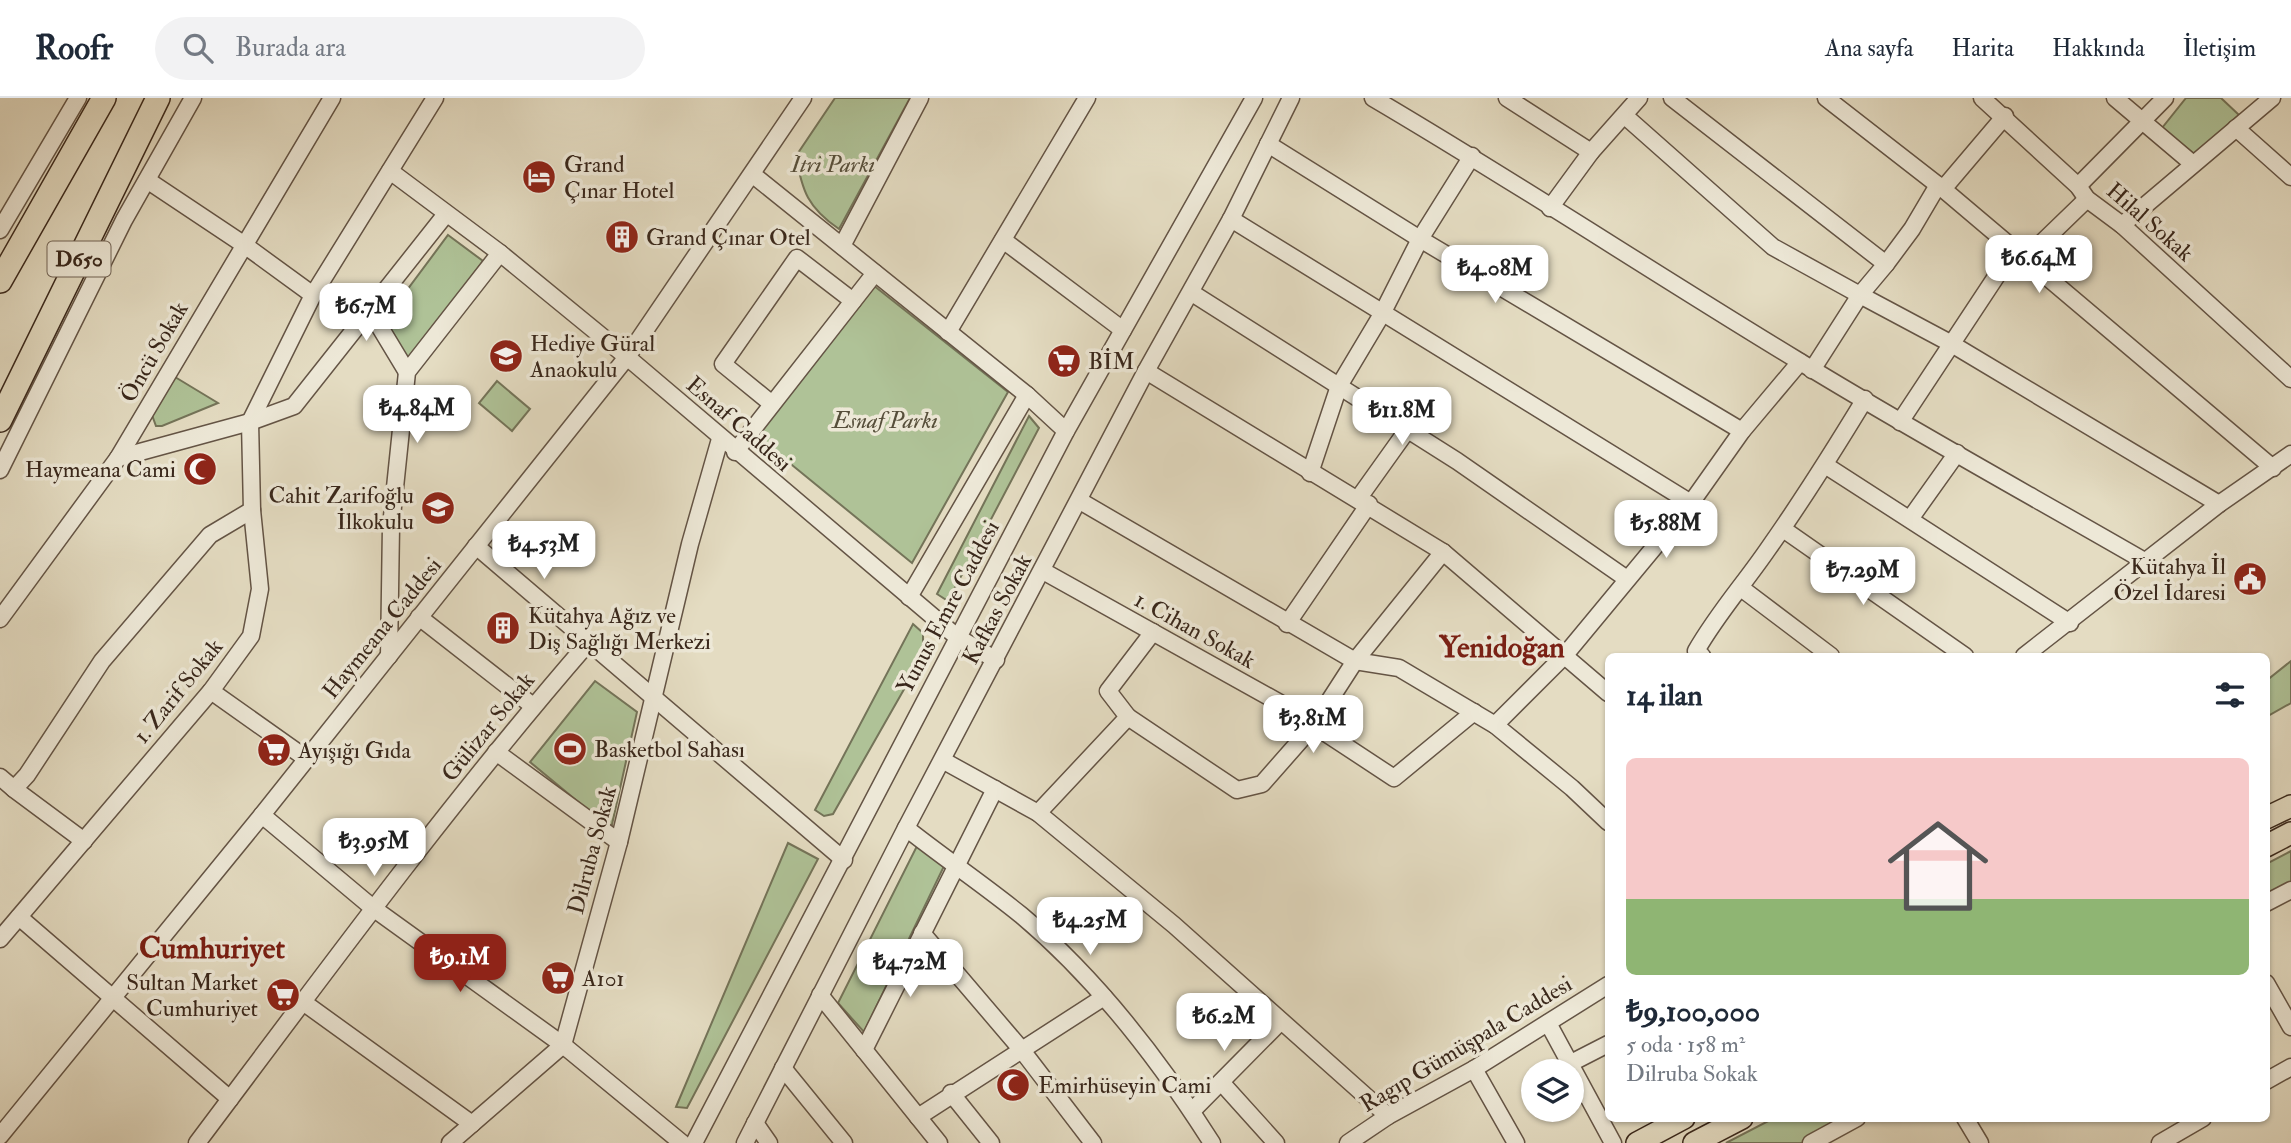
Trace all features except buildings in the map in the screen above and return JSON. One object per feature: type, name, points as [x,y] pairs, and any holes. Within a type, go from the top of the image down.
[{"type":"highway","name":"D650","points":[[0,281],[104,98]]},
{"type":"highway","name":"D650","points":[[0,420],[158,98]]},
{"type":"main road","points":[[2270,816],[2291,806]]},
{"type":"main road","points":[[2270,844],[2291,833]]},
{"type":"main road","points":[[1637,1143],[1676,1122]]},
{"type":"main road","points":[[1694,1143],[1734,1122]]},
{"type":"street","points":[[0,230],[78,98]]},
{"type":"street","points":[[0,470],[147,180],[193,98]]},
{"type":"street","name":"Öncü Sokak","points":[[0,619],[118,458],[332,98]]},
{"type":"street","points":[[250,422],[313,295],[435,98]]},
{"type":"street","name":"Haymeana Caddesi","points":[[0,1136],[262,815],[627,357],[803,98]]},
{"type":"street","points":[[842,246],[920,98]]},
{"type":"street","points":[[948,332],[1087,98]]},
{"type":"street","name":"Yunus Emre Caddesi","points":[[694,1143],[1066,431],[1254,98]]},
{"type":"street","name":"Kafkas Sokak","points":[[746,1143],[906,828],[944,761],[1146,370],[1192,293],[1291,98]]},
{"type":"street","points":[[1373,98],[1472,156],[1550,208],[1806,366],[2146,562]]},
{"type":"street","points":[[1507,98],[1591,152]]},
{"type":"street","points":[[1550,208],[1591,152],[1639,98]]},
{"type":"street","points":[[1672,98],[1886,264]]},
{"type":"street","points":[[1826,98],[1940,187],[2273,468]]},
{"type":"street","name":"Hilal Sokak","points":[[1982,98],[2291,379]]},
{"type":"street","points":[[2115,98],[2193,164]]},
{"type":"street","points":[[1900,422],[1950,342],[2019,255],[2083,192],[2142,121],[2165,98]]},
{"type":"street","points":[[2122,225],[2272,98]]},
{"type":"street","points":[[1625,116],[1773,247],[1950,342],[2219,504]]},
{"type":"street","points":[[1496,725],[1565,655],[1691,503],[1742,431],[1806,366],[1886,264],[1940,187],[2005,117]]},
{"type":"street","points":[[2236,128],[2291,177]]},
{"type":"street","points":[[1268,144],[1420,239],[1742,431]]},
{"type":"street","points":[[1310,473],[1339,386],[1382,314],[1420,239],[1472,156]]},
{"type":"street","name":"Esnaf Caddesi","points":[[390,171],[500,253],[627,357],[735,452],[957,638],[996,660]]},
{"type":"street","points":[[752,174],[1027,395],[1066,431]]},
{"type":"street","points":[[147,180],[313,295]]},
{"type":"street","points":[[118,458],[250,422],[294,406],[446,214]]},
{"type":"street","points":[[1231,219],[1691,503]]},
{"type":"street","points":[[1003,240],[1123,330]]},
{"type":"street","points":[[389,656],[391,526],[407,372],[500,253]]},
{"type":"street","points":[[772,404],[723,364],[797,258],[853,301]]},
{"type":"street","points":[[735,452],[875,273]]},
{"type":"street","points":[[1192,293],[1408,429],[1627,579]]},
{"type":"street","points":[[369,309],[407,372]]},
{"type":"street","points":[[1146,370],[1310,473],[1444,552],[1605,690]]},
{"type":"street","points":[[909,597],[1027,395]]},
{"type":"street","points":[[1698,653],[1696,651],[1715,617],[1741,588],[1783,528],[1865,399]]},
{"type":"street","name":"1. Zarif Sokak","points":[[0,939],[211,691],[251,636],[260,589],[252,510],[250,422]]},
{"type":"street","points":[[1287,624],[1408,429]]},
{"type":"street","name":"Dilruba Sokak","points":[[563,1045],[619,842],[690,544],[720,439]]},
{"type":"street","points":[[1910,519],[1957,453]]},
{"type":"street","points":[[2028,653],[2219,504],[2291,454]]},
{"type":"street","points":[[1825,465],[2070,623]]},
{"type":"street","points":[[1080,501],[1355,662],[1399,668],[1496,725],[1573,788],[1605,819]]},
{"type":"street","points":[[14,789],[34,764],[102,661],[210,535],[252,510]]},
{"type":"street","points":[[1783,528],[1961,653]]},
{"type":"street","points":[[476,546],[844,859]]},
{"type":"street","points":[[1153,632],[1108,691],[1128,717],[1237,790],[1262,785],[1313,726],[1355,662],[1444,552]]},
{"type":"street","name":"1. Cihan Sokak","points":[[1043,571],[1280,703],[1394,778],[1474,712]]},
{"type":"street","points":[[1741,588],[1827,653]]},
{"type":"street","points":[[419,617],[533,706]]},
{"type":"street","name":"Gülizar Sokak","points":[[197,1143],[373,908],[533,706],[588,643]]},
{"type":"street","points":[[211,691],[307,759]]},
{"type":"street","points":[[1038,813],[1128,717]]},
{"type":"street","points":[[496,752],[619,842]]},
{"type":"street","points":[[944,761],[1038,813],[1174,925],[1388,1116]]},
{"type":"street","points":[[0,778],[83,841]]},
{"type":"street","points":[[864,1049],[995,789]]},
{"type":"street","points":[[262,815],[373,908],[563,1045],[682,1143]]},
{"type":"street","points":[[906,828],[1021,916],[1104,997],[1192,1111],[1212,1143]]},
{"type":"street","points":[[2270,901],[2291,890]]},
{"type":"street","points":[[19,917],[230,1099]]},
{"type":"street","points":[[922,933],[1021,1049],[1093,1143]]},
{"type":"street","name":"Ragıp Gümüşpala Caddesi","points":[[1348,1143],[1388,1116],[1474,1069],[1605,987]]},
{"type":"street","points":[[2270,991],[2291,1027]]},
{"type":"street","points":[[820,995],[939,1143]]},
{"type":"street","points":[[918,1117],[951,1093],[1104,997]]},
{"type":"street","points":[[303,1002],[472,1124]]},
{"type":"street","points":[[1192,1111],[1281,1021]]},
{"type":"street","points":[[1548,1023],[1566,1059]]},
{"type":"street","points":[[450,1143],[563,1045]]},
{"type":"street","points":[[1579,1059],[1605,1046]]},
{"type":"street","points":[[2270,1080],[2291,1067]]},
{"type":"street","points":[[783,1068],[844,1143]]},
{"type":"street","points":[[1474,1069],[1516,1143]]},
{"type":"street","points":[[1221,1082],[1276,1143]]},
{"type":"street","points":[[1584,1091],[1613,1143]]},
{"type":"street","points":[[951,1093],[992,1143]]},
{"type":"street","points":[[1811,1143],[1850,1122]]},
{"type":"street","points":[[1967,1122],[1980,1143]]},
{"type":"street","points":[[2160,1143],[2196,1122]]},
{"type":"street","points":[[755,1123],[769,1143]]},
{"type":"green space","name":"Itri Parkı","points":[[835,98],[910,98],[839,229],[820,214],[808,198],[796,156]]},
{"type":"green space","points":[[2186,98],[2221,98],[2239,115],[2195,155],[2162,128]]},
{"type":"green space","points":[[448,235],[483,261],[406,364],[381,325]]},
{"type":"green space","name":"Esnaf Parkı","points":[[873,285],[1008,392],[912,563],[754,434]]},
{"type":"green space","points":[[175,377],[218,403],[156,426],[152,415]]},
{"type":"green space","points":[[497,381],[530,409],[512,431],[479,403]]},
{"type":"green space","points":[[1029,416],[1039,428],[948,601],[937,594]]},
{"type":"green space","points":[[913,624],[923,633],[923,656],[833,814],[824,816],[815,810]]},
{"type":"green space","points":[[2291,661],[2291,703],[2270,715],[2270,678]]},
{"type":"green space","points":[[595,681],[637,712],[611,829],[530,762]]},
{"type":"green space","points":[[920,840],[946,862],[864,1032],[838,1003]]},
{"type":"green space","points":[[788,843],[818,859],[687,1108],[676,1107]]},
{"type":"green space","points":[[2291,851],[2291,885],[2270,896],[2270,862]]},
{"type":"green space","points":[[1766,1122],[1848,1122],[1809,1143],[1726,1143]]},
{"type":"place","name":"Grand Çınar Hotel","points":[[539,177]]},
{"type":"place","name":"Grand Çınar Otel","points":[[622,237]]},
{"type":"place","name":"Hediye Güral Anaokulu","points":[[506,356]]},
{"type":"place","name":"BİM","points":[[1064,361]]},
{"type":"place","name":"Haymeana Cami","points":[[200,469]]},
{"type":"place","name":"Cahit Zarifoğlu İlkokulu","points":[[438,508]]},
{"type":"place","name":"Kütahya İl Özel İdaresi","points":[[2250,579]]},
{"type":"place","name":"Kütahya Ağız ve Diş Sağlığı Merkezi","points":[[503,628]]},
{"type":"place","name":"Basketbol Sahası","points":[[570,749]]},
{"type":"place","name":"Ayışığı Gıda","points":[[274,750]]},
{"type":"place","name":"A101","points":[[558,978]]},
{"type":"place","name":"Sultan Market Cumhuriyet","points":[[283,995]]},
{"type":"place","name":"Emirhüseyin Cami","points":[[1013,1085]]},
{"type":"district","name":"Yenidoğan","points":[[1502,647]]},
{"type":"district","name":"Cumhuriyet","points":[[212,948]]}]
